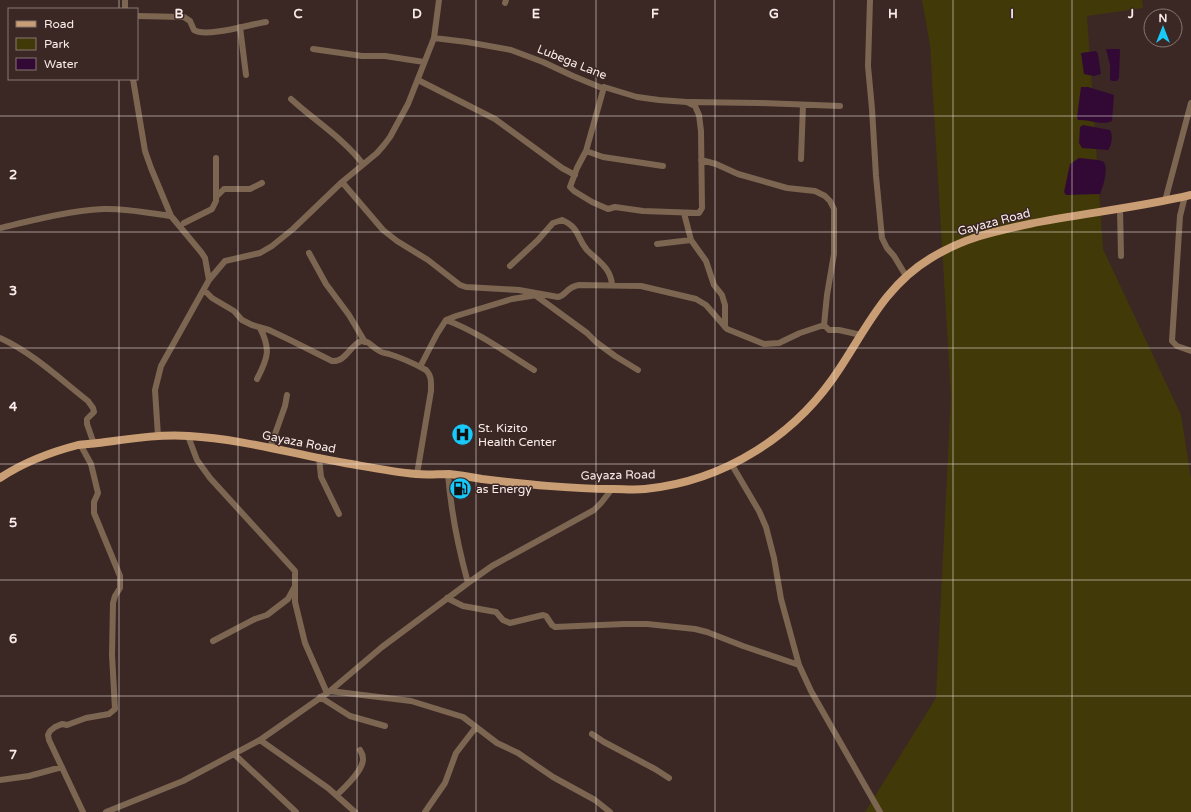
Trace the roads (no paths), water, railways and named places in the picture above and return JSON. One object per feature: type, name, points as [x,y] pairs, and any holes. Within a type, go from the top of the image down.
[{"type":"main road","name":"Gayaza Road","points":[[0,478],[25,463],[80,444],[94,444],[140,437],[188,436],[226,440],[319,458],[417,474],[448,474],[550,487],[642,489],[660,487],[705,476],[732,465],[773,440],[802,415],[820,395],[837,372],[878,307],[891,291],[906,276],[928,259],[959,243],[997,231],[1061,218],[1165,201],[1188,195]]},
{"type":"street","points":[[158,436],[155,390],[161,366],[209,280],[225,261],[260,253],[272,246],[293,229],[342,182],[376,153],[390,137],[408,104],[434,38],[439,0]]},
{"type":"street","points":[[870,0],[868,19],[868,66],[882,238],[906,276]]},
{"type":"street","points":[[138,16],[184,18],[190,20],[194,30],[201,32],[220,32],[266,22]]},
{"type":"street","points":[[240,27],[246,75]]},
{"type":"street","name":"Lubega Lane","points":[[434,38],[511,50],[543,62],[602,88],[604,87],[637,97],[687,102],[840,106]]},
{"type":"street","points":[[313,49],[362,56],[385,56],[424,62]]},
{"type":"street","points":[[133,80],[146,151],[151,168],[171,216],[203,255],[207,264],[209,280]]},
{"type":"street","points":[[418,80],[495,119],[558,165],[575,175]]},
{"type":"street","points":[[604,87],[586,151],[577,168],[570,187],[592,202],[608,208],[615,207],[643,212],[696,214],[702,210],[699,115],[695,106],[687,102]]},
{"type":"street","points":[[291,99],[347,146],[363,164]]},
{"type":"street","points":[[1165,201],[1191,103]]},
{"type":"street","points":[[801,159],[803,104]]},
{"type":"street","points":[[586,151],[605,157],[663,166]]},
{"type":"street","points":[[184,223],[212,209],[216,201],[216,158]]},
{"type":"street","points":[[701,160],[716,164],[738,174],[787,188],[815,191],[825,196],[830,201],[834,209],[834,254],[827,295],[824,325]]},
{"type":"street","points":[[342,182],[382,230],[396,241],[428,260],[460,285],[466,287],[519,290],[538,295],[558,297],[562,296],[572,286],[578,285],[641,286],[696,299],[706,305],[728,329],[764,344],[771,345],[824,325]]},
{"type":"street","points":[[217,196],[224,189],[250,189],[262,183]]},
{"type":"street","points":[[1188,195],[1180,216],[1172,342],[1191,351]]},
{"type":"street","points":[[1120,208],[1121,256]]},
{"type":"street","points":[[0,228],[59,214],[104,209],[171,216]]},
{"type":"street","points":[[684,213],[692,240],[706,262],[714,285],[722,295],[725,305],[725,326]]},
{"type":"street","points":[[510,266],[538,240],[553,223],[562,220],[571,224],[587,249],[604,265],[611,276],[612,285]]},
{"type":"street","points":[[657,244],[692,240]]},
{"type":"street","points":[[309,253],[326,284],[349,315],[365,342],[378,351],[420,367],[429,373],[431,380],[417,474]]},
{"type":"street","points":[[204,290],[212,298],[234,311],[242,320],[290,340],[332,361],[338,361],[347,355],[359,342],[365,342]]},
{"type":"street","points":[[420,367],[446,320],[512,299],[538,295],[587,333],[596,342],[638,370]]},
{"type":"street","points":[[446,320],[477,334],[534,370]]},
{"type":"street","points":[[824,325],[829,330],[839,330],[861,335]]},
{"type":"street","points":[[258,379],[267,358],[268,348],[266,339],[260,328]]},
{"type":"street","points":[[0,338],[16,345],[29,354],[88,401],[94,412],[87,419],[87,424],[94,444]]},
{"type":"street","points":[[270,448],[283,413],[287,395]]},
{"type":"street","points":[[188,436],[197,460],[210,478],[295,572],[295,602],[305,642],[329,692]]},
{"type":"street","points":[[80,444],[91,464],[98,494],[94,502],[94,513],[120,576],[121,582],[120,588],[115,596],[113,611],[112,655],[115,709],[112,713],[86,718],[67,725],[62,724],[55,727],[48,735],[48,740],[83,812]]},
{"type":"street","points":[[319,458],[321,477],[339,514]]},
{"type":"street","points":[[732,465],[759,511],[766,527],[774,558],[781,599],[799,665],[811,691],[880,812]]},
{"type":"street","points":[[448,474],[451,507],[458,546],[468,583]]},
{"type":"street","points":[[106,812],[183,781],[260,740],[329,692],[382,647],[468,583],[492,566],[594,510],[612,489]]},
{"type":"street","points":[[213,641],[255,619],[267,616],[288,598],[295,587]]},
{"type":"street","points":[[447,598],[463,606],[492,610],[496,612],[506,623],[543,615],[546,616],[555,627],[647,624],[695,629],[799,665]]},
{"type":"street","points":[[329,692],[411,701],[463,717],[497,743],[518,753],[554,777],[595,800],[610,812]]},
{"type":"street","points":[[320,697],[350,716],[385,726]]},
{"type":"street","points":[[425,812],[445,783],[456,753],[476,727]]},
{"type":"street","points":[[592,734],[669,778]]},
{"type":"street","points":[[260,740],[337,795],[355,812]]},
{"type":"street","points":[[337,795],[347,785],[363,763],[364,757],[360,750]]},
{"type":"street","points":[[234,754],[296,812]]},
{"type":"street","points":[[0,780],[29,776],[62,767]]},
{"type":"water","points":[[1106,49],[1120,49],[1119,78],[1117,81],[1110,80],[1110,65]]},
{"type":"water","points":[[1096,51],[1098,54],[1101,74],[1094,76],[1084,74],[1081,53]]},
{"type":"water","points":[[1081,87],[1088,87],[1114,95],[1112,121],[1100,123],[1087,120],[1078,120],[1077,117]]},
{"type":"water","points":[[1083,125],[1110,130],[1112,140],[1108,150],[1082,148],[1079,143],[1080,127]]},
{"type":"water","points":[[1079,158],[1099,160],[1104,163],[1106,171],[1100,194],[1066,195],[1064,192],[1070,164]]},
{"type":"place","name":"St. Kizito Health Center","points":[[462,435]]},
{"type":"place","name":"as Energy","points":[[461,489]]}]
